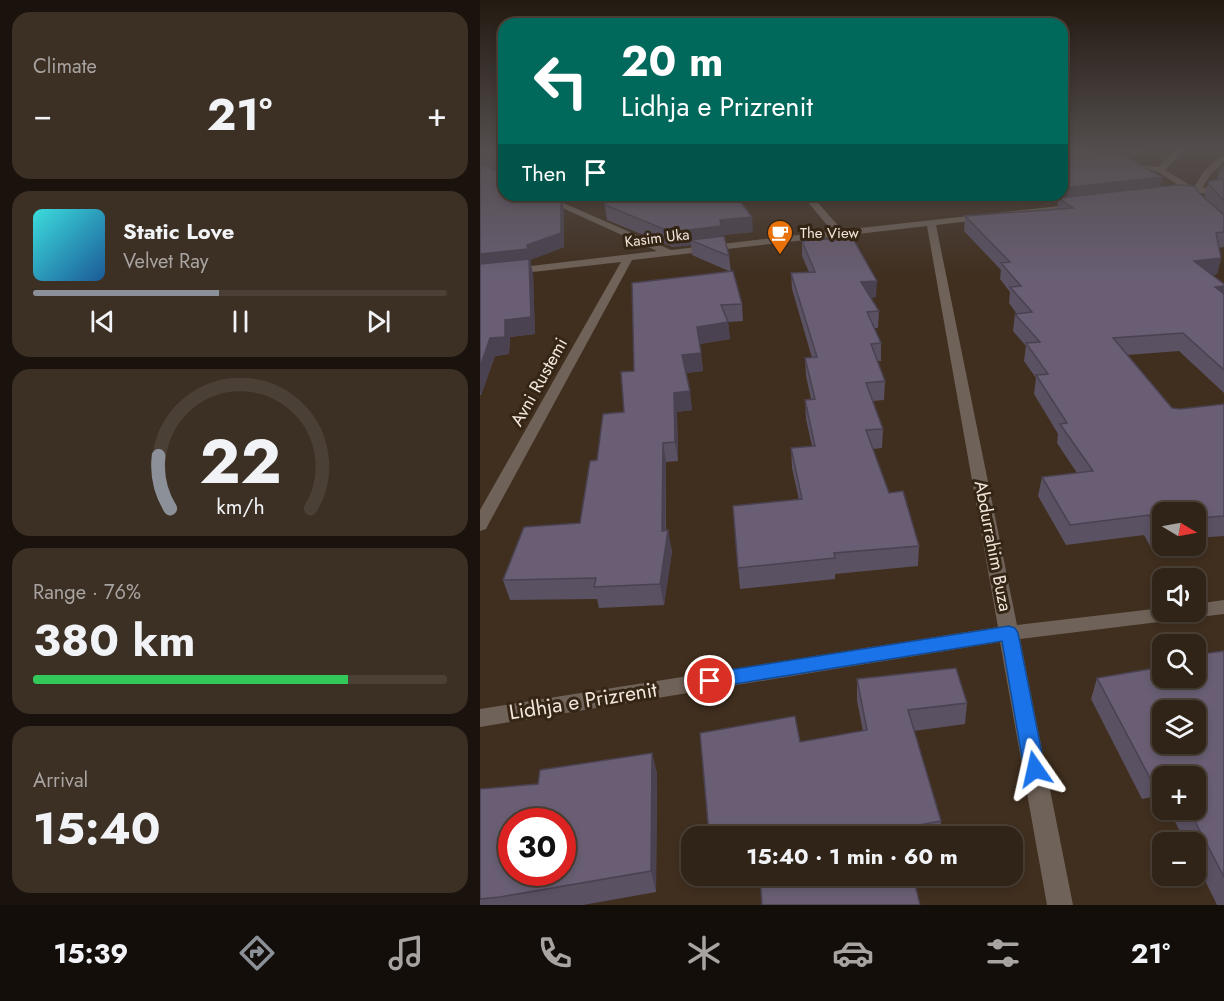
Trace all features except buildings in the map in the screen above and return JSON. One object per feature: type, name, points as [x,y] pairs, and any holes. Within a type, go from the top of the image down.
[{"type":"street","points":[[1172,195],[1201,191]]},
{"type":"street","points":[[1195,192],[1200,203]]},
{"type":"street","points":[[552,201],[668,252]]},
{"type":"street","points":[[811,201],[838,232]]},
{"type":"street","name":"Kasim Uka","points":[[480,275],[1092,204]]},
{"type":"street","name":"Abdurrahim Buza","points":[[931,222],[1060,905]]},
{"type":"street","name":"Avni Rustemi","points":[[480,525],[629,257]]},
{"type":"street","points":[[1206,610],[1224,607]]},
{"type":"street","name":"Lidhja e Prizrenit","points":[[480,718],[1009,633],[1152,616]]},
{"type":"place","name":"The View","points":[[780,256]]},
{"type":"route","points":[[710,681],[1009,633],[1035,769]]}]
